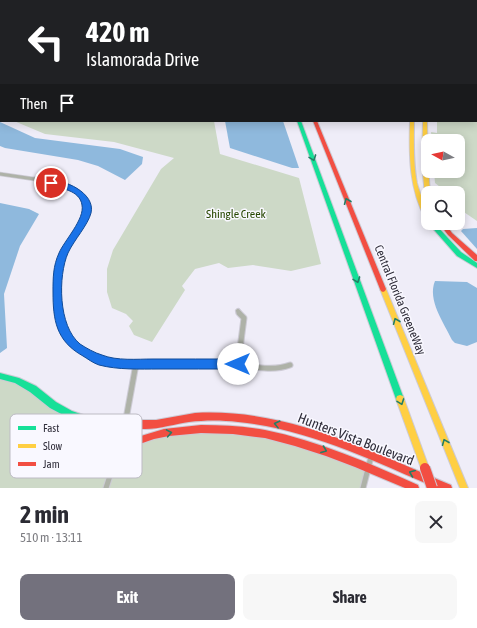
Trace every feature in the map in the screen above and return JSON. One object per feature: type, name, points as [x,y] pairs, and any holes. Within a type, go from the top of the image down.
[{"type":"main road","points":[[299,122],[432,488]]},
{"type":"main road","name":"Central Florida GreeneWay","points":[[315,122],[464,488]]},
{"type":"main road","points":[[412,122],[411,150],[414,188],[421,209]]},
{"type":"main road","points":[[425,122],[425,164],[427,186]]},
{"type":"main road","points":[[437,230],[459,254],[477,266]]},
{"type":"main road","points":[[447,230],[477,259]]},
{"type":"main road","points":[[0,376],[16,380],[33,389],[53,405],[70,414]]},
{"type":"main road","name":"Hunters Vista Boulevard","points":[[142,425],[189,418],[220,417],[246,419],[298,430],[330,440],[448,488]]},
{"type":"main road","name":"Hunters Vista Boulevard","points":[[142,439],[186,430],[244,430],[273,434],[368,468],[415,488]]},
{"type":"street","points":[[0,174],[64,186],[74,189],[84,198],[87,205],[86,213],[63,253],[58,273],[58,314],[61,326],[67,337],[76,347],[99,360],[110,362],[136,364],[238,364],[283,369],[290,365]]},
{"type":"street","points":[[238,311],[244,318],[238,364]]},
{"type":"street","points":[[127,414],[136,364]]},
{"type":"street","points":[[363,488],[371,457]]},
{"type":"street","points":[[106,488],[109,478]]},
{"type":"green space","name":"Shingle Creek","points":[[16,122],[214,122],[220,154],[299,178],[321,264],[291,271],[253,265],[228,268],[219,263],[195,269],[182,286],[185,290],[152,342],[134,335],[129,326],[133,321],[126,314],[112,308],[107,292],[107,269],[113,250],[161,169],[174,158],[114,142],[45,134]]},
{"type":"green space","points":[[437,122],[477,122],[477,221],[465,213],[465,186],[439,186],[435,183],[435,178],[465,178],[465,134],[431,134],[431,132],[437,133]]},
{"type":"green space","points":[[0,376],[16,380],[53,405],[75,414],[10,414],[10,478],[142,478],[142,440],[186,430],[244,430],[368,468],[363,488],[0,488]]},
{"type":"water","points":[[0,122],[35,138],[120,149],[143,157],[142,164],[125,180],[98,166],[78,160],[5,148],[0,146]]},
{"type":"water","points":[[225,122],[283,122],[299,168],[292,168],[230,148]]},
{"type":"water","points":[[0,203],[29,209],[39,214],[20,246],[4,294],[7,348],[0,353]]},
{"type":"water","points":[[477,228],[477,249],[461,231],[465,229]]},
{"type":"water","points":[[435,281],[467,282],[477,288],[477,342],[467,346],[455,343],[452,340],[435,304],[433,288]]},
{"type":"traffic: fast","points":[[299,122],[400,399]]},
{"type":"traffic: fast","points":[[437,230],[459,254],[477,266]]},
{"type":"traffic: fast","points":[[0,376],[16,380],[33,389],[53,405],[70,414]]},
{"type":"traffic: slow","points":[[412,122],[413,172],[421,204]]},
{"type":"traffic: slow","points":[[425,122],[425,164],[427,186]]},
{"type":"traffic: slow","points":[[383,289],[464,488]]},
{"type":"traffic: slow","points":[[400,399],[425,468]]},
{"type":"traffic: jam","points":[[315,122],[383,289]]},
{"type":"traffic: jam","points":[[447,230],[477,259]]},
{"type":"traffic: jam","points":[[142,425],[189,418],[207,417],[238,418],[265,422],[319,435],[371,455],[448,488]]},
{"type":"traffic: jam","points":[[142,440],[169,432],[201,429],[233,430],[265,434],[326,451],[415,488]]},
{"type":"traffic: jam","points":[[425,468],[432,488]]},
{"type":"route","points":[[51,183],[74,189],[80,193],[87,205],[86,213],[82,222],[63,253],[58,273],[58,314],[61,326],[67,337],[76,347],[99,360],[110,362],[136,364],[238,364]]}]
